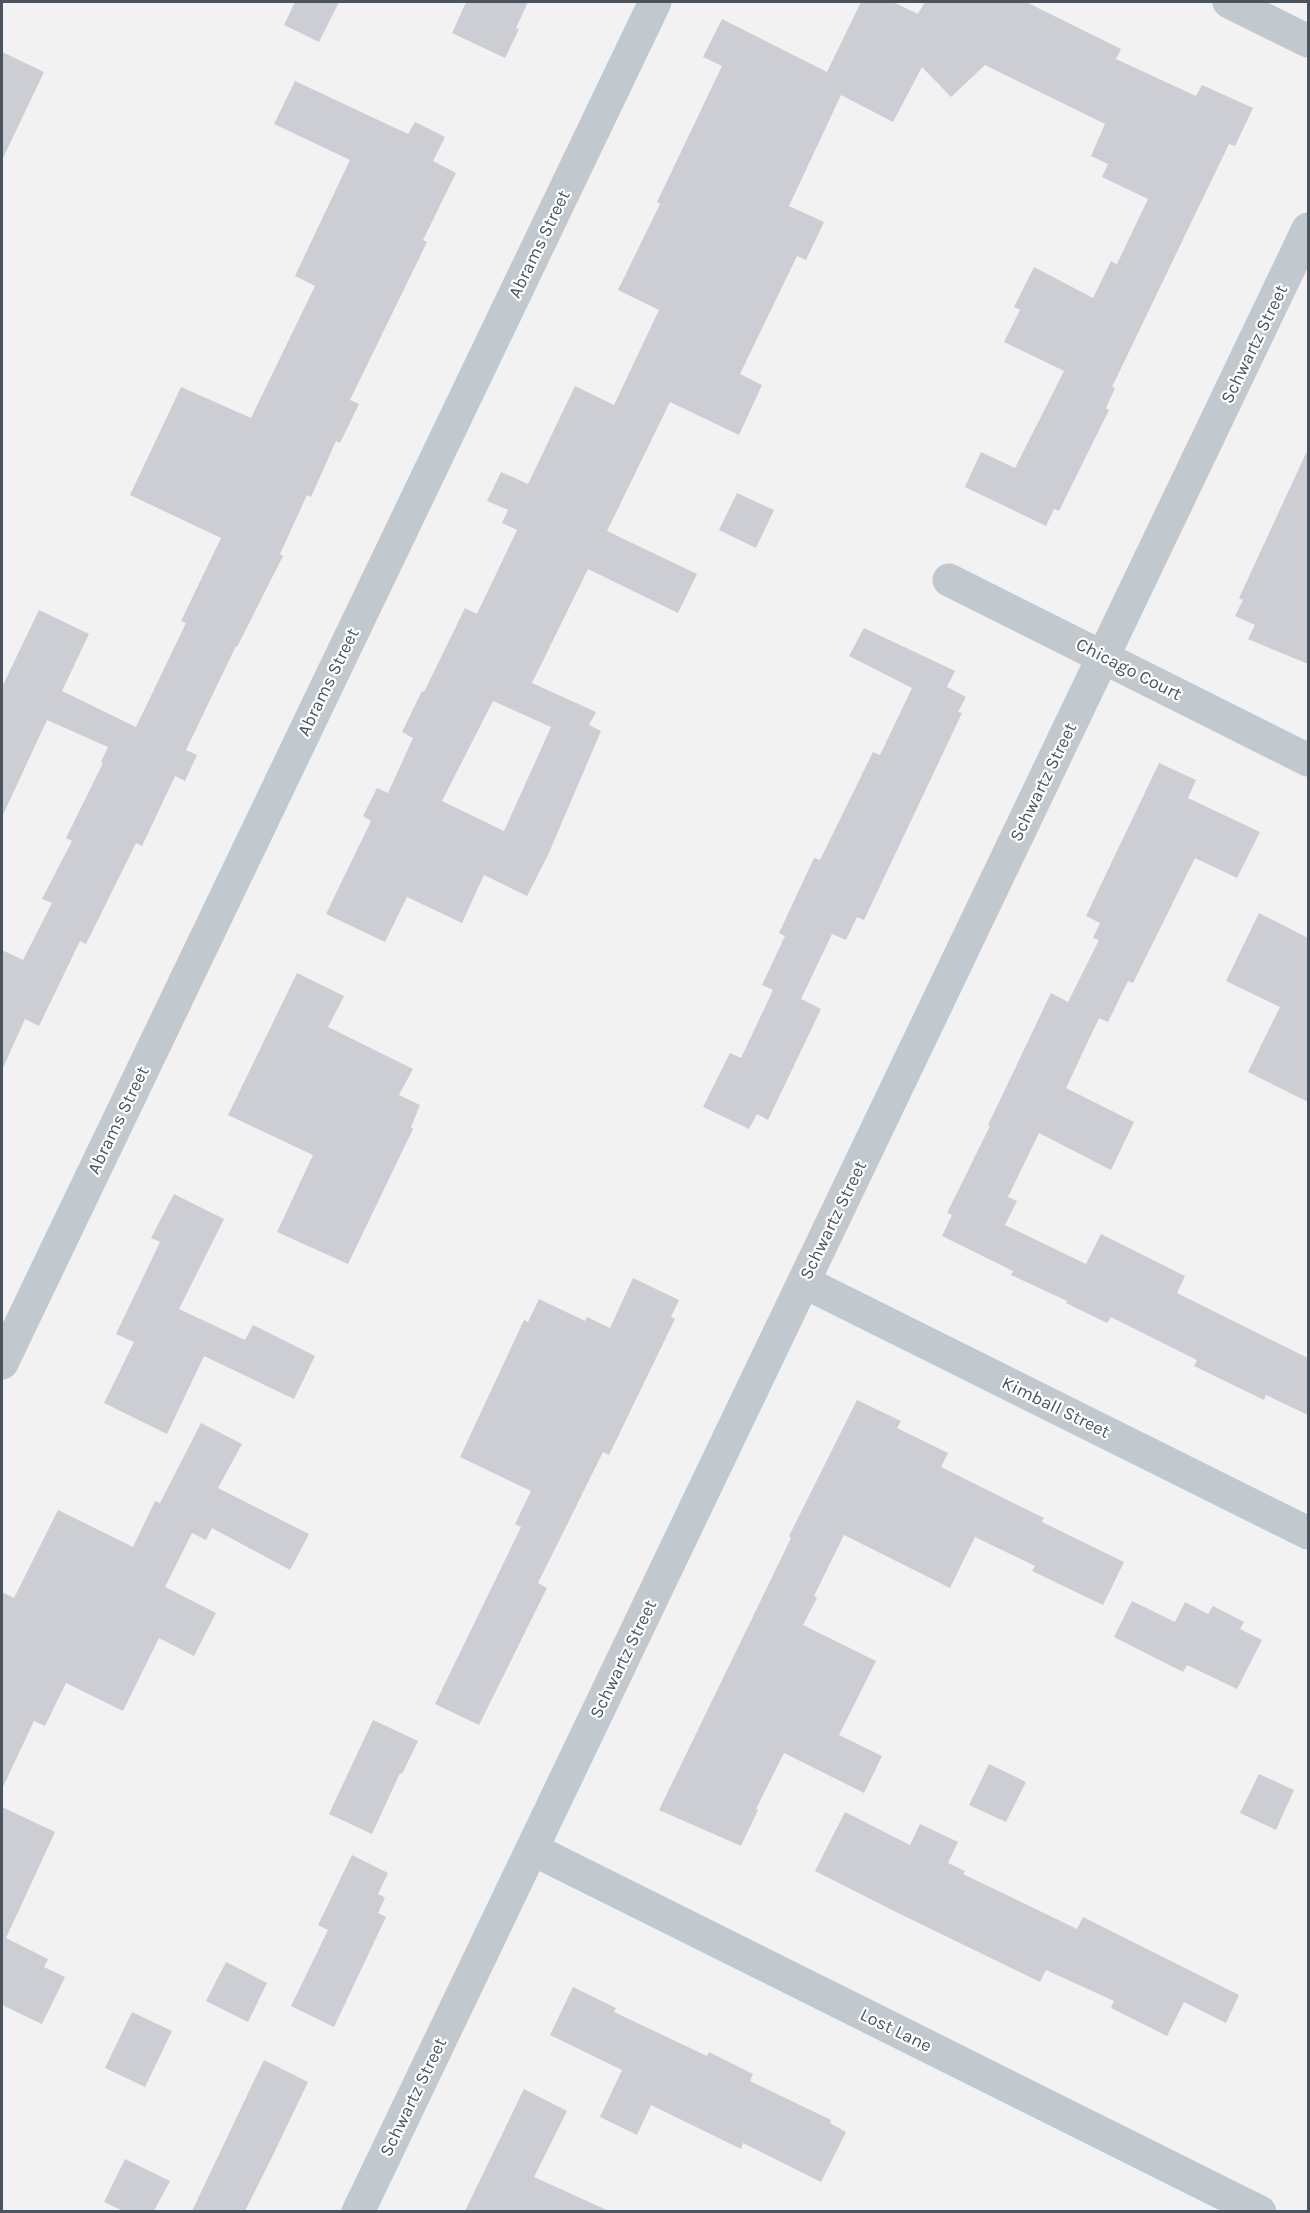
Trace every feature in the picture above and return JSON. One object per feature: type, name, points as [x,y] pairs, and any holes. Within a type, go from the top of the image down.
[{"type":"street","name":"Abrams Street","points":[[2,1363],[655,2]]},
{"type":"street","points":[[1229,2],[1308,41]]},
{"type":"street","name":"Schwartz Street","points":[[358,2211],[1308,229]]},
{"type":"street","name":"Chicago Court","points":[[949,580],[1308,760]]},
{"type":"street","name":"Kimball Street","points":[[804,1282],[1308,1533]]},
{"type":"street","name":"Lost Lane","points":[[532,1849],[1260,2211]]},
{"type":"building","points":[[295,2],[339,2],[319,42],[284,25]]},
{"type":"building","points":[[466,2],[528,2],[516,28],[519,29],[505,58],[452,33]]},
{"type":"building","points":[[861,2],[893,2],[918,14],[925,2],[1026,2],[1121,49],[1116,59],[1196,96],[1202,85],[1253,108],[1235,146],[1229,144],[1112,387],[1115,388],[1106,408],[1109,410],[1059,511],[1054,509],[1046,526],[965,487],[981,452],[1015,468],[1064,371],[1004,342],[1020,310],[1014,307],[1034,267],[1093,298],[1111,261],[1117,264],[1148,199],[1102,177],[1108,164],[1091,156],[1105,124],[985,65],[951,97],[922,67],[893,122],[841,95],[789,206],[824,222],[806,260],[797,256],[740,374],[762,385],[739,435],[670,402],[607,531],[697,574],[678,613],[588,569],[532,683],[596,712],[589,725],[601,731],[548,855],[527,896],[484,875],[462,923],[407,897],[385,942],[326,914],[371,821],[363,816],[377,788],[388,793],[413,738],[402,732],[422,691],[424,692],[465,608],[477,614],[517,530],[502,523],[508,510],[487,501],[501,472],[528,484],[575,386],[614,405],[659,310],[618,290],[660,204],[657,202],[722,66],[703,57],[722,19],[827,72]],"holes":[[[493,701],[551,727],[504,831],[442,801]]]},
{"type":"building","points":[[2,52],[44,72],[2,160]]},
{"type":"building","points":[[295,81],[408,134],[415,122],[445,137],[433,161],[456,173],[423,240],[427,242],[350,400],[359,404],[340,443],[336,441],[311,497],[307,495],[280,554],[283,556],[186,750],[197,755],[185,781],[175,776],[142,846],[136,843],[86,944],[80,941],[39,1026],[25,1019],[2,1070],[2,950],[23,960],[52,903],[42,899],[72,841],[66,838],[103,763],[101,762],[108,747],[47,720],[2,817],[2,687],[39,610],[89,634],[62,691],[136,727],[186,623],[181,621],[221,538],[130,495],[181,387],[251,418],[315,286],[295,276],[350,160],[274,124]]},
{"type":"building","points":[[1308,449],[1308,664],[1248,639],[1255,625],[1235,616],[1243,600],[1239,598]]},
{"type":"building","points":[[737,493],[774,510],[756,548],[719,530]]},
{"type":"building","points":[[864,628],[955,671],[947,687],[966,697],[958,712],[962,713],[864,920],[857,917],[846,940],[832,934],[801,999],[821,1009],[768,1120],[757,1114],[749,1129],[703,1107],[730,1053],[741,1058],[773,990],[762,985],[785,936],[779,933],[814,858],[820,860],[873,752],[880,755],[912,688],[849,656]]},
{"type":"building","points":[[1159,763],[1196,780],[1188,798],[1260,832],[1237,878],[1195,858],[1133,983],[1128,981],[1108,1022],[1099,1018],[1066,1088],[1134,1122],[1111,1170],[1039,1133],[1008,1197],[1017,1201],[1005,1225],[1086,1264],[1101,1234],[1185,1276],[1177,1293],[1308,1358],[1308,1415],[1266,1395],[1264,1400],[1194,1366],[1197,1360],[1111,1317],[1107,1323],[1011,1275],[1013,1271],[942,1236],[952,1215],[947,1213],[1051,993],[1068,1002],[1099,940],[1093,938],[1100,923],[1086,916]]},
{"type":"building","points":[[1259,913],[1308,938],[1308,1102],[1248,1072],[1280,1007],[1226,981]]},
{"type":"building","points":[[297,973],[344,996],[328,1027],[413,1069],[399,1095],[420,1105],[411,1127],[413,1129],[348,1264],[277,1232],[313,1155],[228,1115]]},
{"type":"building","points":[[174,1194],[224,1219],[179,1309],[245,1340],[253,1325],[315,1356],[294,1399],[204,1356],[167,1434],[104,1403],[134,1342],[116,1334],[160,1242],[151,1238]]},
{"type":"building","points":[[633,1278],[679,1300],[671,1317],[675,1319],[609,1455],[603,1452],[538,1583],[547,1588],[479,1725],[435,1704],[521,1527],[515,1524],[531,1491],[460,1457],[524,1320],[528,1322],[539,1299],[585,1321],[587,1317],[610,1328]]},
{"type":"building","points":[[857,1400],[901,1421],[897,1428],[948,1453],[941,1467],[1044,1518],[1042,1522],[1124,1562],[1103,1605],[1032,1571],[1035,1566],[975,1537],[950,1588],[844,1535],[814,1596],[817,1598],[803,1625],[876,1661],[839,1735],[882,1756],[864,1793],[784,1753],[756,1809],[758,1810],[741,1846],[659,1810],[791,1538],[789,1536]]},
{"type":"building","points":[[201,1423],[242,1444],[218,1488],[309,1534],[290,1570],[212,1528],[206,1540],[192,1533],[165,1587],[216,1613],[194,1656],[159,1638],[123,1711],[66,1683],[45,1726],[34,1721],[2,1789],[2,1592],[14,1598],[58,1510],[133,1547],[155,1501],[160,1503]]},
{"type":"building","points":[[1132,1601],[1175,1622],[1185,1602],[1208,1614],[1213,1606],[1244,1622],[1240,1629],[1262,1640],[1237,1689],[1187,1665],[1183,1672],[1114,1637]]},
{"type":"building","points":[[373,1720],[418,1741],[402,1774],[400,1773],[372,1834],[329,1814]]},
{"type":"building","points":[[989,1764],[1026,1782],[1006,1822],[969,1805]]},
{"type":"building","points":[[1259,1774],[1294,1790],[1276,1830],[1240,1813]]},
{"type":"building","points":[[2,1807],[55,1832],[6,1938],[48,1959],[44,1967],[65,1977],[42,2024],[2,2005]]},
{"type":"building","points":[[845,1812],[910,1845],[920,1824],[958,1842],[948,1863],[965,1871],[963,1874],[1077,1929],[1083,1917],[1239,1995],[1226,2023],[1184,2002],[1167,2036],[1111,2008],[1114,2001],[1046,1970],[1040,1982],[815,1871]]},
{"type":"building","points":[[352,1855],[388,1873],[378,1894],[385,1898],[378,1913],[386,1917],[334,2027],[291,2006],[328,1930],[318,1925]]},
{"type":"building","points":[[226,1962],[267,1983],[248,2022],[206,2001]]},
{"type":"building","points":[[573,1987],[616,2008],[614,2012],[707,2056],[709,2052],[753,2074],[750,2081],[831,2120],[830,2123],[846,2132],[821,2182],[743,2143],[741,2149],[651,2105],[637,2135],[600,2117],[622,2070],[550,2035]]},
{"type":"building","points":[[132,2012],[172,2031],[145,2087],[105,2068]]},
{"type":"building","points":[[264,2060],[308,2082],[245,2211],[192,2211]]},
{"type":"building","points":[[524,2089],[567,2111],[534,2177],[609,2211],[465,2211]]},
{"type":"building","points":[[125,2159],[170,2181],[154,2211],[123,2211],[104,2202]]}]
